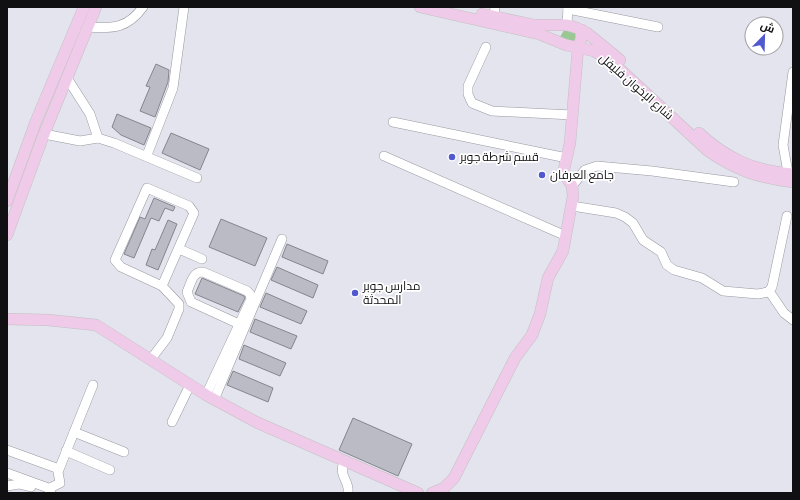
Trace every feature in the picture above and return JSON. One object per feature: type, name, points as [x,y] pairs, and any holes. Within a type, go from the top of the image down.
[{"type":"main road","points":[[7,201],[36,121],[84,7]]},
{"type":"main road","points":[[7,235],[44,134],[96,7]]},
{"type":"main road","name":"شارع الإخوان فليفل","points":[[420,7],[495,12],[534,25],[564,25],[582,30],[608,49],[721,152],[747,165],[791,178]]},
{"type":"main road","name":"شارع الإخوان فليفل","points":[[449,9],[539,34],[578,48],[594,51],[606,57],[707,150],[719,158],[750,174],[791,178]]},
{"type":"main road","points":[[555,40],[556,32],[564,25]]},
{"type":"main road","points":[[432,493],[444,488],[454,478],[515,358],[532,335],[540,314],[548,278],[562,256],[572,206],[572,186],[564,172],[570,143],[578,48],[582,39],[582,30]]},
{"type":"main road","points":[[7,319],[53,320],[96,326],[210,397],[275,432],[418,493]]},
{"type":"street","points":[[88,27],[105,28],[120,26],[133,19],[143,7]]},
{"type":"street","points":[[147,155],[173,88],[184,7]]},
{"type":"street","points":[[564,25],[568,8],[658,27]]},
{"type":"street","points":[[486,47],[468,86],[468,94],[472,103],[492,111],[572,115]]},
{"type":"street","points":[[791,178],[783,145],[793,72]]},
{"type":"street","points":[[67,78],[90,114],[98,138]]},
{"type":"street","points":[[393,122],[567,158]]},
{"type":"street","points":[[44,134],[80,141],[98,138],[147,155],[197,178]]},
{"type":"street","points":[[384,156],[566,236]]},
{"type":"street","points":[[572,186],[582,172],[597,166],[652,170],[734,182]]},
{"type":"street","points":[[151,359],[167,338],[179,309],[176,299],[162,286],[121,267],[115,260],[147,188],[189,206],[192,209],[192,218],[162,286]]},
{"type":"street","points":[[572,206],[616,213],[625,217],[632,223],[643,240],[661,252],[669,268],[702,278],[720,290],[758,294],[769,291],[772,287],[779,261],[787,216]]},
{"type":"street","points":[[210,397],[282,239]]},
{"type":"street","points":[[179,249],[202,259]]},
{"type":"street","points":[[210,397],[239,324],[251,299],[250,294],[203,272],[198,272],[195,274],[187,292],[191,302],[239,324]]},
{"type":"street","points":[[769,291],[784,313],[793,320]]},
{"type":"street","points":[[49,492],[60,483],[57,475],[59,469],[93,384]]},
{"type":"street","points":[[172,422],[190,384]]},
{"type":"street","points":[[74,432],[124,452]]},
{"type":"street","points":[[7,450],[59,469]]},
{"type":"street","points":[[66,451],[110,470]]},
{"type":"street","points":[[344,462],[342,475],[348,486],[348,493]]},
{"type":"street","points":[[7,473],[49,492]]},
{"type":"street","points":[[7,486],[24,484],[49,492]]},
{"type":"green space","points":[[564,30],[575,32],[576,38],[574,42],[560,37]]},
{"type":"building","points":[[156,64],[169,70],[168,82],[155,117],[140,111],[150,87],[146,86]]},
{"type":"building","points":[[117,114],[151,128],[144,145],[121,135],[112,127]]},
{"type":"building","points":[[171,133],[209,149],[200,170],[162,153]]},
{"type":"building","points":[[154,198],[175,207],[173,211],[165,208],[159,221],[151,218],[134,258],[124,254],[140,217],[145,219]]},
{"type":"building","points":[[221,219],[267,238],[255,266],[209,247]]},
{"type":"building","points":[[168,220],[177,224],[158,270],[146,265],[152,249],[155,250]]},
{"type":"building","points":[[287,244],[328,261],[323,274],[282,257]]},
{"type":"building","points":[[277,267],[318,285],[313,298],[271,280]]},
{"type":"building","points":[[202,278],[244,296],[245,298],[238,312],[195,294]]},
{"type":"building","points":[[266,293],[307,311],[301,324],[260,307]]},
{"type":"building","points":[[255,319],[297,336],[291,349],[250,332]]},
{"type":"building","points":[[244,345],[286,363],[280,376],[239,359]]},
{"type":"building","points":[[233,371],[273,388],[268,402],[227,385]]},
{"type":"building","points":[[353,418],[412,444],[398,476],[339,450]]},
{"type":"place","name":"قسم شرطة جوبر","points":[[452,157]]},
{"type":"place","name":"جامع العرفان","points":[[542,175]]},
{"type":"place","name":"مدارس جوبر المحدثة","points":[[355,293]]}]
